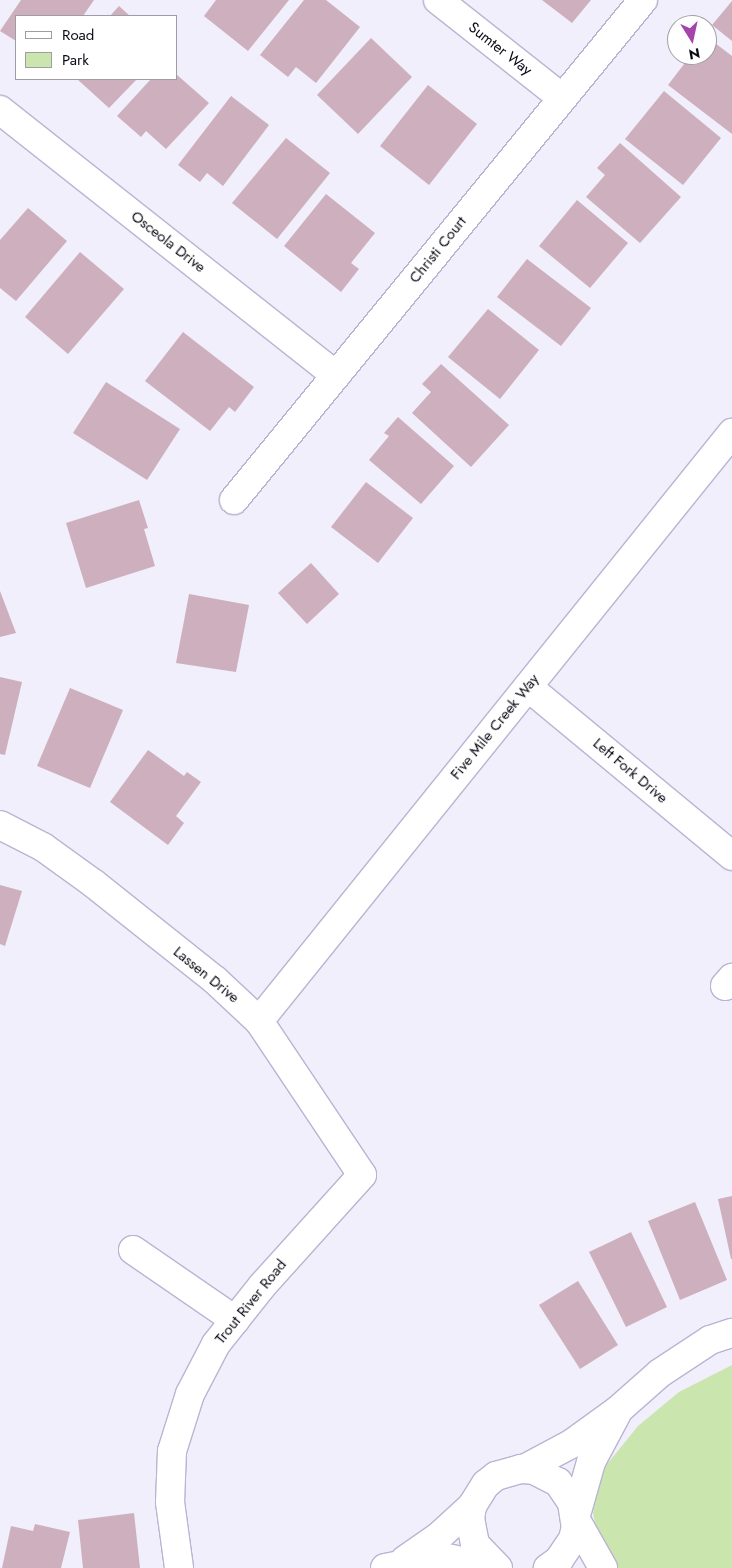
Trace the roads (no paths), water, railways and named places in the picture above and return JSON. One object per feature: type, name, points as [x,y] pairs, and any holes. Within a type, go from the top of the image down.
[{"type":"street","name":"Sumter Way","points":[[438,0],[562,98]]},
{"type":"street","name":"Christi Court","points":[[234,500],[643,0]]},
{"type":"street","name":"Osceola Drive","points":[[0,110],[336,376]]},
{"type":"street","name":"Five Mile Creek Way","points":[[259,1021],[732,434]]},
{"type":"street","name":"Left Fork Drive","points":[[528,687],[732,856]]},
{"type":"street","name":"Lassen Drive","points":[[0,825],[43,847],[93,883],[215,980],[259,1021],[362,1175]]},
{"type":"street","name":"Trout River Road","points":[[179,1568],[170,1502],[172,1451],[190,1394],[216,1344],[362,1175]]},
{"type":"street","points":[[133,1250],[235,1320]]},
{"type":"street","points":[[392,1566],[426,1547],[472,1506],[486,1484],[496,1476],[524,1469],[571,1444],[618,1411],[660,1373],[710,1340],[732,1333]]},
{"type":"street","points":[[548,1568],[567,1551],[591,1462],[618,1411]]},
{"type":"street","points":[[524,1469],[541,1472],[558,1482],[567,1491],[576,1518],[603,1568]]},
{"type":"street","points":[[472,1506],[471,1532],[475,1544],[497,1568]]},
{"type":"street","points":[[392,1566],[442,1557],[460,1558],[497,1568]]}]
